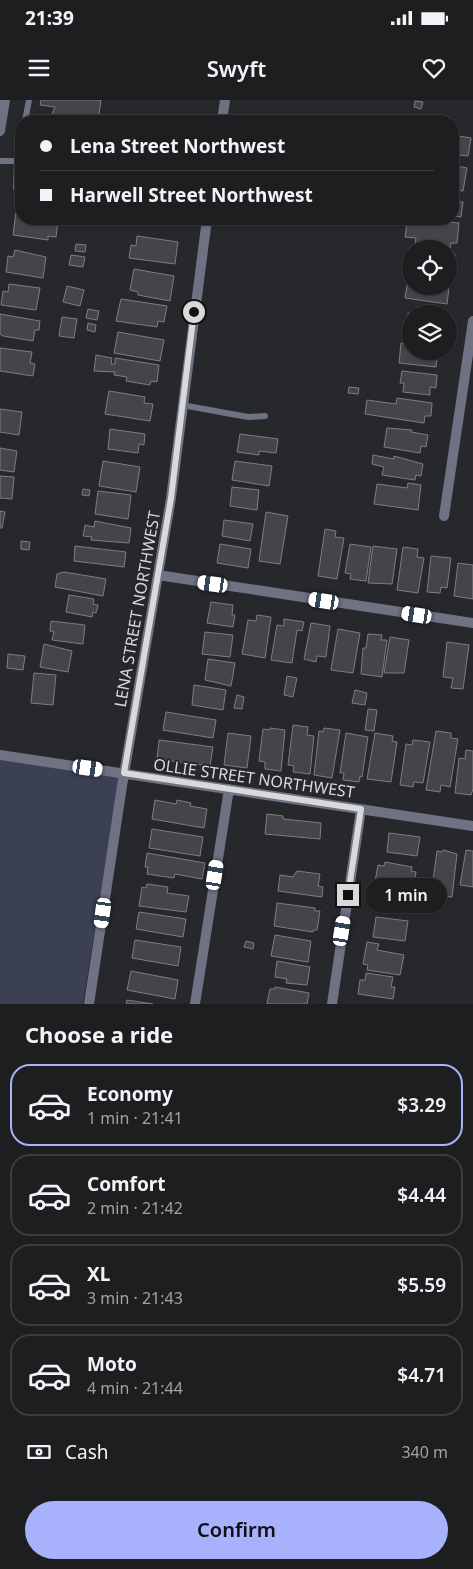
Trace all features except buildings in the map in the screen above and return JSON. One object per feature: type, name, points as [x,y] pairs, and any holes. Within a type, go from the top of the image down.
[{"type":"street","points":[[0,131],[4,100]]},
{"type":"street","points":[[223,115],[225,100]]},
{"type":"street","name":"LENA STREET NORTHWEST","points":[[89,1004],[124,773],[171,498],[206,225]]},
{"type":"street","points":[[444,516],[473,320]]},
{"type":"street","points":[[158,575],[473,623]]},
{"type":"street","name":"OLLIE STREET NORTHWEST","points":[[0,755],[473,826]]},
{"type":"street","points":[[195,1004],[229,790]]},
{"type":"street","points":[[332,1004],[361,809]]},
{"type":"lane","points":[[26,115],[30,100]]},
{"type":"lane","points":[[0,160],[15,159]]},
{"type":"lane","points":[[182,405],[248,417],[265,416]]},
{"type":"shaded area","points":[[0,754],[120,771],[83,1004],[0,1004]]},
{"type":"route","points":[[194,312],[171,498],[124,773],[361,809],[348,895]]}]
